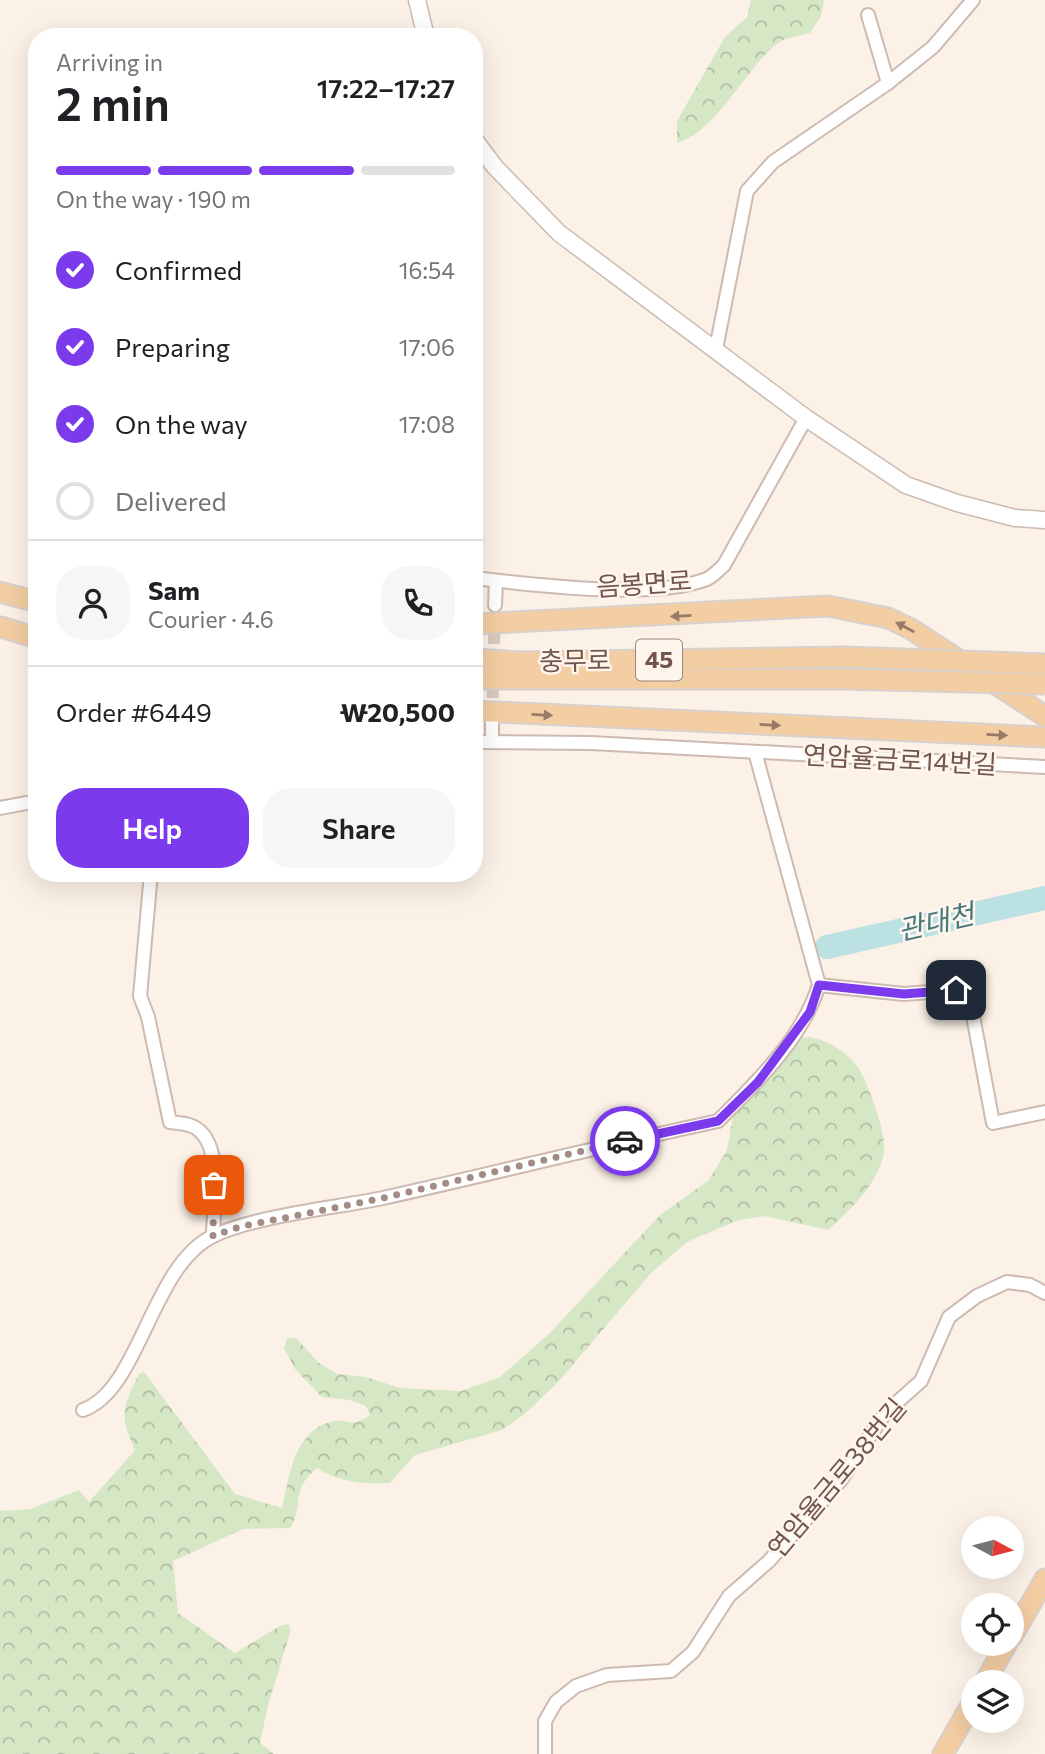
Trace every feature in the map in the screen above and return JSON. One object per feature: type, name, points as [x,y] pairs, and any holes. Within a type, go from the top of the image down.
[{"type":"main road","points":[[0,584],[28,590]]},
{"type":"main road","points":[[0,592],[28,600]]},
{"type":"main road","points":[[483,624],[828,606],[862,611],[911,629],[1045,716]]},
{"type":"main road","points":[[0,627],[28,633]]},
{"type":"main road","name":"충무로","points":[[483,660],[520,662],[845,657],[1045,664]]},
{"type":"main road","name":"충무로","points":[[483,679],[842,679],[1045,684]]},
{"type":"main road","points":[[483,716],[1045,737]]},
{"type":"main road","points":[[1024,1615],[1045,1579]]},
{"type":"main road","points":[[943,1754],[961,1723]]},
{"type":"street","points":[[417,0],[424,28]]},
{"type":"street","points":[[716,349],[747,191],[773,162],[888,83],[933,47],[973,0]]},
{"type":"street","points":[[868,15],[888,83]]},
{"type":"street","points":[[483,151],[559,233],[806,418],[906,485],[1016,518],[1045,520]]},
{"type":"street","name":"음봉면로","points":[[483,580],[605,589],[655,588],[710,578],[724,565],[806,418]]},
{"type":"street","points":[[495,581],[495,605]]},
{"type":"street","points":[[483,716],[492,742]]},
{"type":"street","name":"연암율금로14번길","points":[[483,742],[591,743],[1045,767]]},
{"type":"street","points":[[83,1410],[94,1406],[110,1392],[157,1304],[193,1249],[213,1236],[239,1227],[383,1198],[718,1121],[758,1082],[810,1012],[819,985],[755,752]]},
{"type":"street","points":[[0,808],[28,803]]},
{"type":"street","points":[[150,882],[141,996],[148,1017],[170,1122],[193,1126],[208,1139],[214,1159],[213,1236]]},
{"type":"street","points":[[819,985],[904,994],[956,990],[965,996],[973,1016],[993,1123],[1045,1112]]},
{"type":"street","name":"연암율금로38번길","points":[[545,1754],[545,1721],[556,1702],[576,1686],[607,1675],[671,1671],[693,1652],[729,1596],[769,1561],[796,1531],[841,1480],[885,1413],[921,1381],[949,1317],[978,1296],[1007,1283],[1030,1285],[1045,1293]]},
{"type":"green space","points":[[751,0],[824,0],[821,16],[810,33],[778,43],[706,126],[677,143],[677,121],[725,37],[747,17]]},
{"type":"green space","points":[[810,1037],[837,1048],[859,1069],[876,1109],[884,1144],[881,1163],[870,1185],[828,1230],[765,1216],[738,1220],[687,1242],[651,1273],[559,1381],[526,1413],[502,1430],[415,1455],[390,1483],[352,1482],[317,1468],[303,1484],[297,1512],[290,1528],[243,1529],[173,1561],[178,1613],[235,1653],[288,1624],[291,1630],[268,1705],[260,1743],[274,1754],[0,1754],[0,1511],[30,1509],[79,1490],[89,1502],[135,1450],[126,1429],[125,1412],[129,1395],[139,1374],[144,1372],[235,1494],[282,1508],[295,1457],[308,1435],[330,1422],[357,1422],[370,1415],[366,1406],[350,1400],[322,1397],[295,1369],[284,1348],[287,1338],[296,1338],[319,1363],[337,1374],[366,1377],[400,1388],[461,1391],[500,1377],[550,1333],[660,1215],[709,1180],[727,1150],[733,1116],[800,1038]]},
{"type":"waterway","name":"관대천","points":[[827,947],[1045,898]]},
{"type":"tunnel","points":[[492,716],[495,605]]},
{"type":"way so far","points":[[214,1185],[213,1236],[239,1227],[383,1198],[625,1141]]},
{"type":"route","points":[[625,1141],[718,1121],[758,1082],[810,1012],[819,985],[904,994],[956,990]]}]
